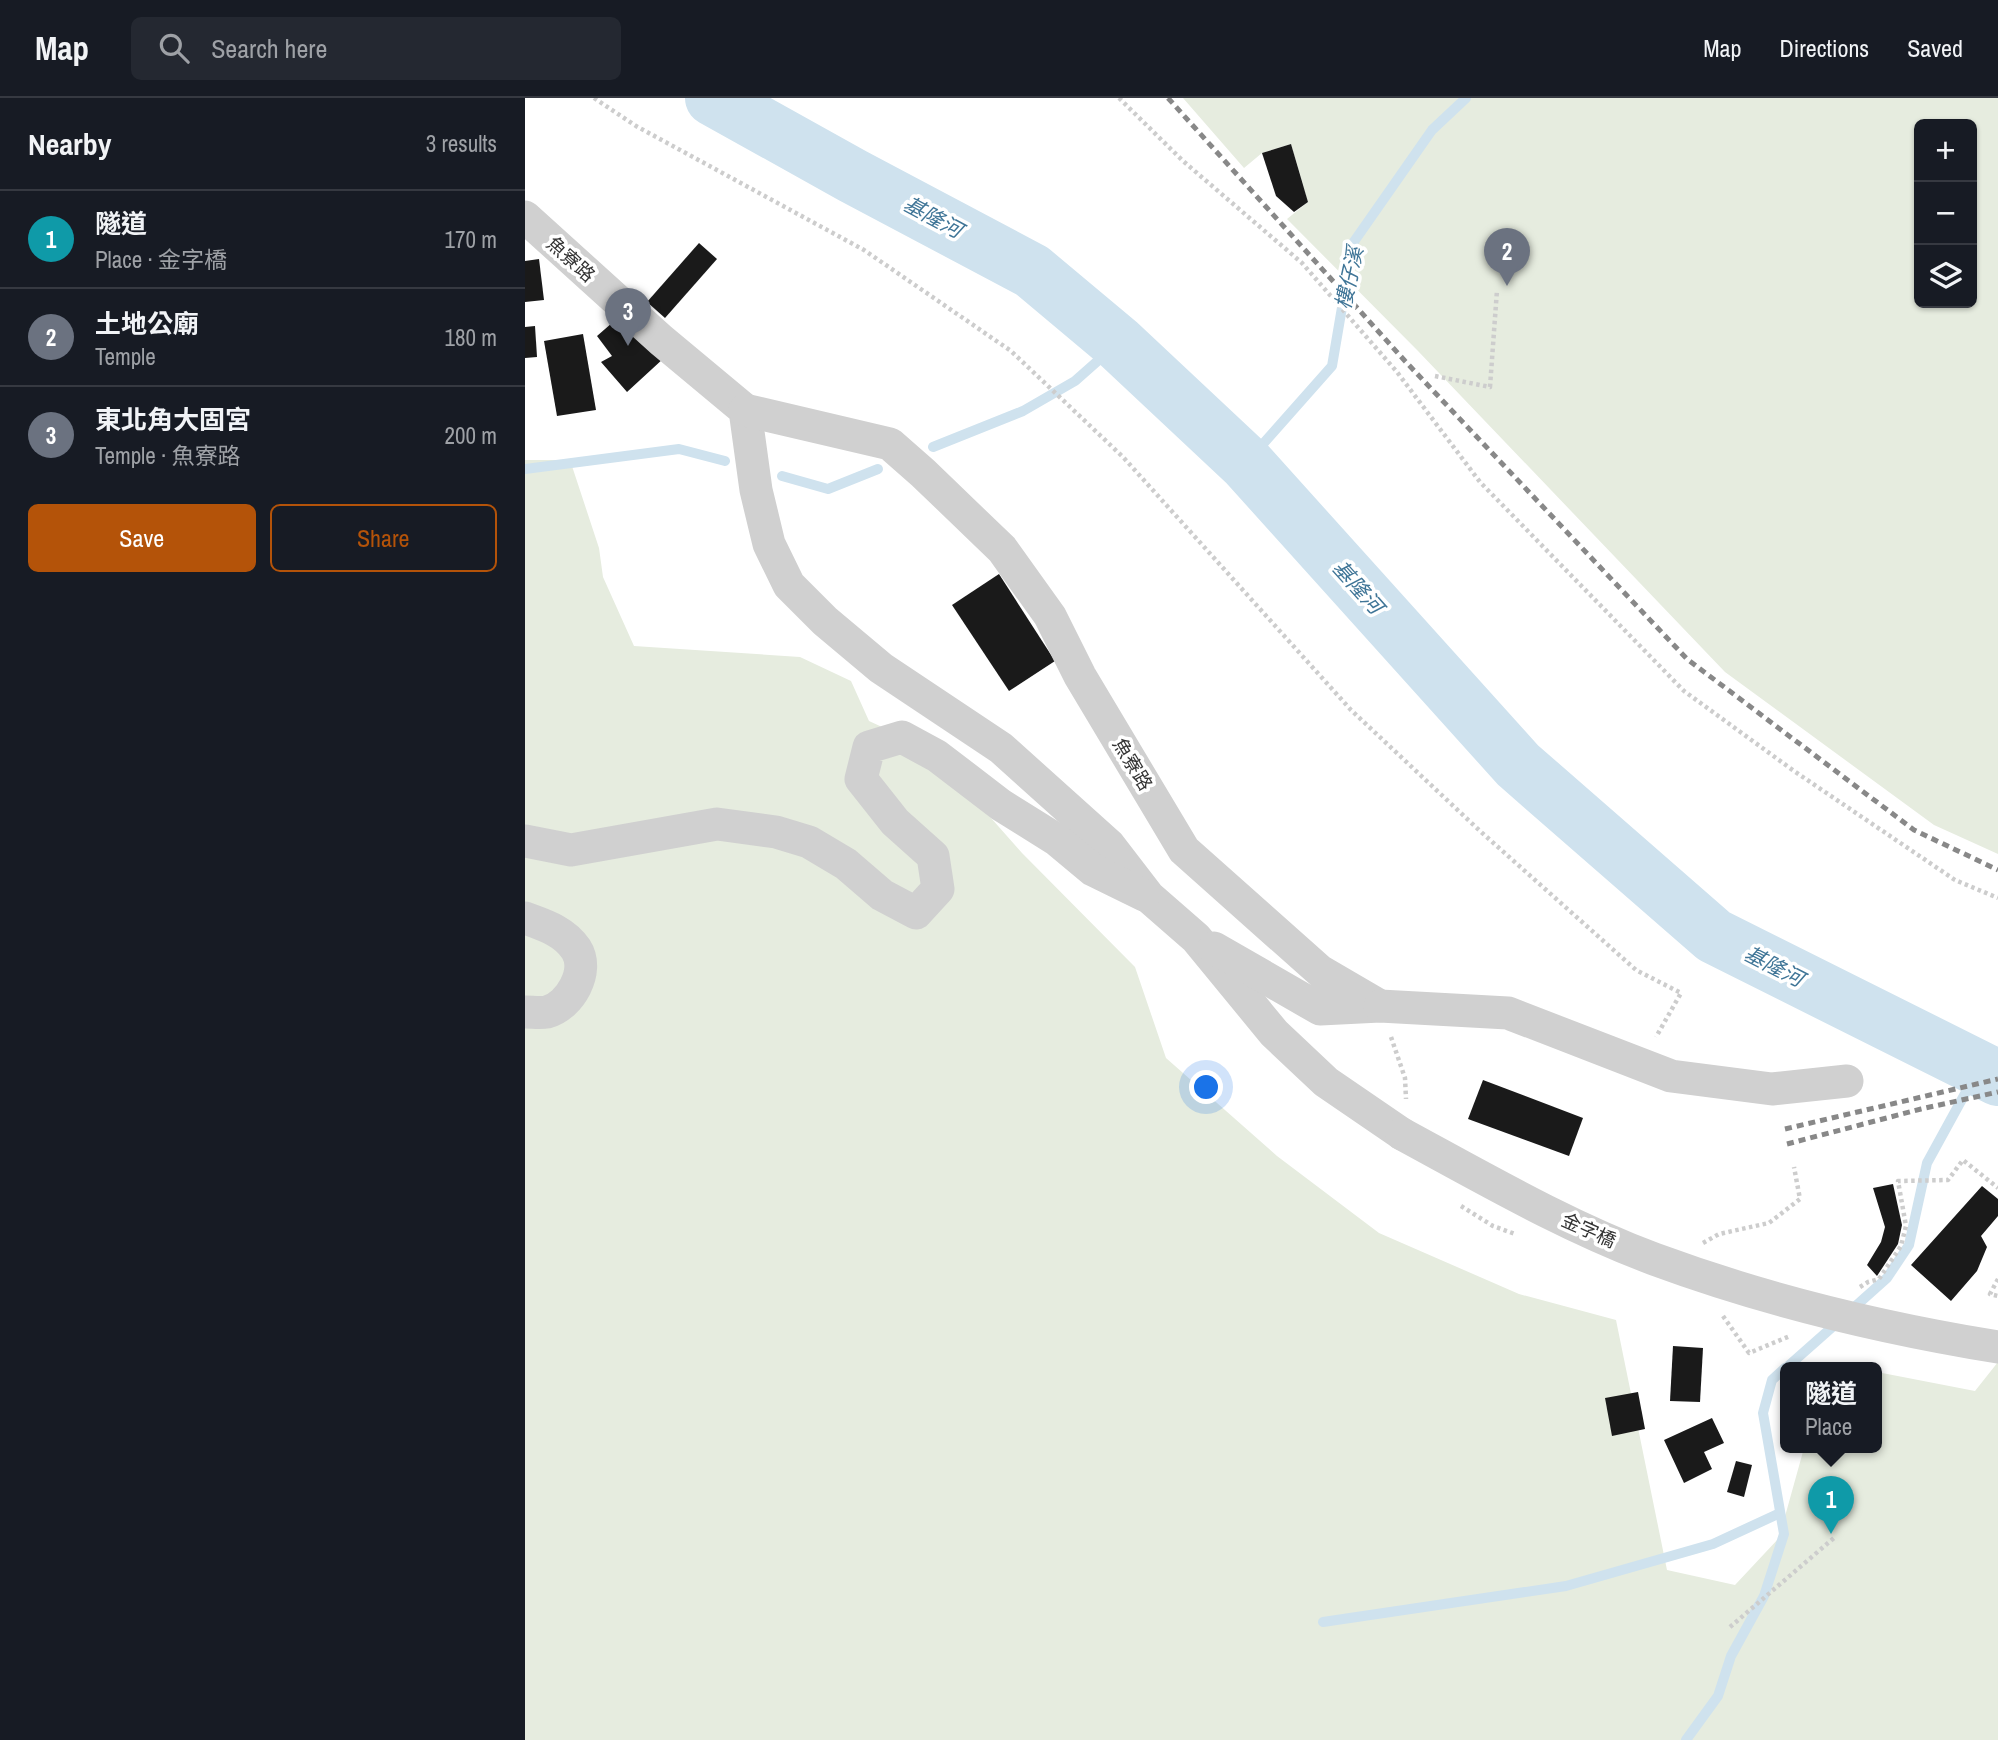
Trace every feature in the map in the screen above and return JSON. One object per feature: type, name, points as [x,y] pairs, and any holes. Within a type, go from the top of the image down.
[{"type":"street","name":"魚寮路","points":[[525,217],[661,340],[747,424],[890,444],[923,474],[1002,549],[1050,616],[1080,676],[1184,850],[1320,971],[1380,1006]]},
{"type":"street","points":[[747,424],[756,490],[769,544],[789,585],[825,621],[881,668],[1001,748],[1109,845],[1149,897],[1196,938],[1320,1009],[1380,1006],[1508,1013],[1671,1076],[1772,1089],[1847,1081]]},
{"type":"street","points":[[525,841],[571,850],[717,824],[776,832],[809,842],[846,864],[882,895],[916,913],[938,889],[933,856],[895,822],[861,779],[869,747],[902,737],[937,756],[1001,804],[1058,841],[1093,870],[1149,897]]},
{"type":"street","points":[[525,918],[553,928],[577,951],[581,974],[574,993],[548,1012],[525,1012]]},
{"type":"street","name":"金字橋","points":[[1196,938],[1274,1033],[1326,1082],[1402,1134],[1540,1209],[1653,1258],[1763,1295],[1877,1325],[1998,1348]]},
{"type":"path","points":[[594,98],[636,126],[864,250],[1011,351],[1123,457],[1351,710],[1480,831],[1636,970],[1681,993],[1641,1064]]},
{"type":"path","points":[[1119,98],[1183,160],[1302,263],[1397,372],[1480,482],[1684,691],[1794,771],[1955,880],[1998,898]]},
{"type":"path","points":[[1435,376],[1490,387],[1497,290]]},
{"type":"path","points":[[1898,1181],[1948,1180],[1963,1160],[1998,1188]]},
{"type":"path","points":[[1698,1250],[1706,1240],[1719,1234],[1769,1223],[1800,1199],[1794,1167]]},
{"type":"path","points":[[1998,1279],[1990,1294],[1998,1296]]},
{"type":"path","points":[[1730,1627],[1835,1536]]},
{"type":"shaded area","points":[[1183,98],[1998,98],[1998,854],[1934,825],[1725,672],[1418,351],[1287,219],[1308,202],[1291,144],[1262,153],[1244,168]]},
{"type":"shaded area","points":[[525,460],[570,460],[599,548],[603,577],[634,646],[800,657],[851,681],[869,721],[930,749],[1022,853],[1135,967],[1166,1058],[1277,1156],[1379,1233],[1519,1294],[1616,1320],[1667,1570],[1735,1585],[1779,1538],[1803,1453],[1882,1453],[1882,1373],[1975,1391],[1998,1362],[1998,1740],[525,1740]]},
{"type":"building","points":[[1291,144],[1308,202],[1294,212],[1276,196],[1262,153]]},
{"type":"building","points":[[699,243],[717,259],[665,318],[647,302]]},
{"type":"building","points":[[539,259],[544,300],[525,302],[525,261]]},
{"type":"building","points":[[620,316],[664,358],[627,392],[601,362],[612,356],[597,336]]},
{"type":"building","points":[[535,326],[537,357],[525,358],[525,327]]},
{"type":"building","points":[[583,334],[596,410],[557,416],[544,341]]},
{"type":"building","points":[[999,574],[1055,661],[1009,691],[952,605]]},
{"type":"building","points":[[1483,1080],[1583,1118],[1569,1156],[1468,1119]]},
{"type":"building","points":[[1893,1184],[1902,1225],[1898,1244],[1877,1276],[1867,1265],[1881,1242],[1885,1227],[1873,1188]]},
{"type":"building","points":[[1982,1186],[1998,1199],[1998,1216],[1981,1236],[1987,1247],[1977,1271],[1951,1301],[1911,1265]]},
{"type":"building","points":[[1673,1346],[1703,1348],[1700,1402],[1670,1401]]},
{"type":"building","points":[[1638,1392],[1645,1429],[1612,1436],[1605,1398]]},
{"type":"building","points":[[1712,1418],[1724,1443],[1704,1452],[1712,1469],[1684,1483],[1664,1440]]},
{"type":"building","points":[[1736,1461],[1752,1465],[1744,1497],[1727,1492]]},
{"type":"waterway","name":"基隆河","points":[[713,98],[1032,271],[1118,343],[1246,463],[1518,765],[1714,936],[1998,1078]]},
{"type":"waterway","name":"樓仔溪","points":[[1246,463],[1332,366],[1353,243],[1432,130],[1466,98]]},
{"type":"waterway","points":[[933,447],[1023,411],[1075,381],[1118,343]]},
{"type":"waterway","points":[[525,469],[679,449],[725,461]]},
{"type":"waterway","points":[[782,476],[828,489],[878,469]]},
{"type":"waterway","points":[[1849,1312],[1887,1278],[1909,1245],[1927,1163],[1978,1070]]},
{"type":"waterway","points":[[1793,1362],[1838,1322]]},
{"type":"waterway","points":[[1686,1740],[1718,1696],[1731,1656],[1764,1596],[1784,1534],[1763,1413],[1772,1380],[1780,1373]]},
{"type":"waterway","points":[[1323,1622],[1566,1586],[1713,1544],[1780,1513]]},
{"type":"railway","points":[[1168,98],[1405,361],[1687,659],[1914,830],[1998,870]]},
{"type":"railway","points":[[1785,1129],[1998,1079]]},
{"type":"railway","points":[[1787,1144],[1998,1092]]},
{"type":"place","name":"土地公廟","points":[[1507,286]]},
{"type":"place","name":"東北角大固宮","points":[[628,346]]},
{"type":"place","name":"隧道","points":[[1831,1534]]}]
